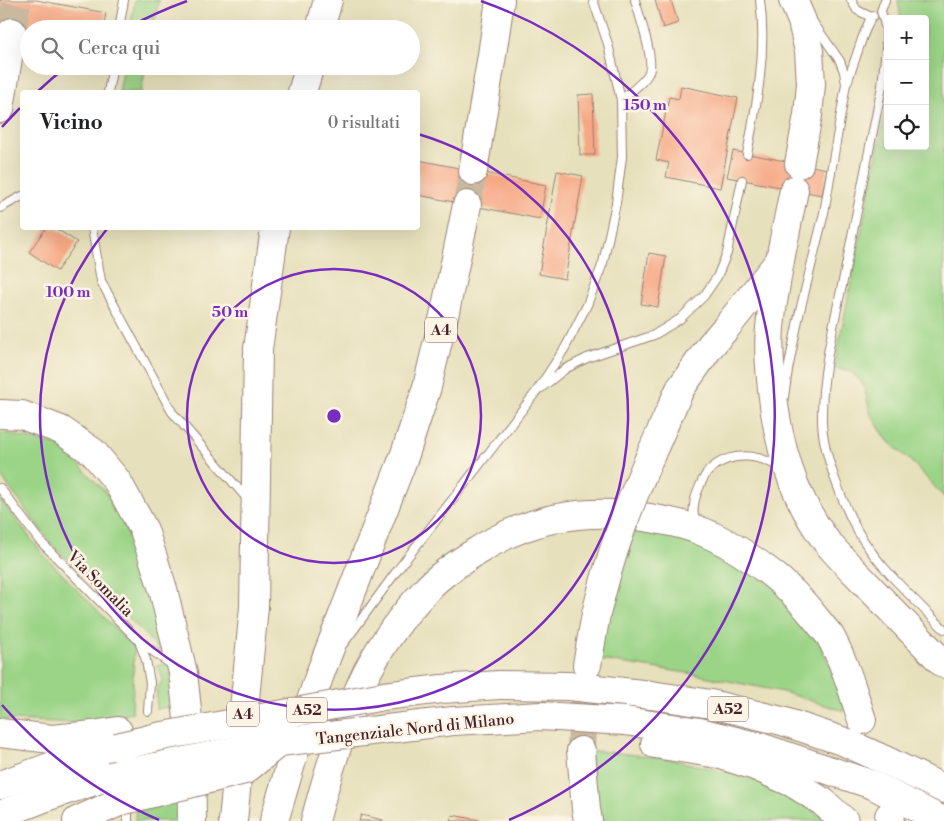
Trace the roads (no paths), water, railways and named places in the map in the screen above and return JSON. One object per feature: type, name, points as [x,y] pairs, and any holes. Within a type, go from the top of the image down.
[{"type":"highway","points":[[322,20],[328,0]]},
{"type":"highway","points":[[473,171],[500,0]]},
{"type":"highway","points":[[795,0],[809,51],[811,84],[808,115],[799,164]]},
{"type":"highway","points":[[0,109],[12,32]]},
{"type":"highway","points":[[303,90],[307,75]]},
{"type":"highway","points":[[794,190],[780,260],[770,328],[769,360],[780,439],[790,475],[811,518],[826,541],[892,612],[944,664]]},
{"type":"highway","name":"A4","points":[[274,821],[320,674],[405,454],[427,387],[467,205]]},
{"type":"highway","name":"A4","points":[[233,821],[254,607],[258,349],[275,230]]},
{"type":"highway","points":[[587,665],[596,614],[608,567],[648,462],[680,389],[710,345],[780,260]]},
{"type":"highway","points":[[0,414],[22,415],[62,430],[93,452],[117,481],[144,530],[163,589],[183,673],[191,746],[192,821]]},
{"type":"highway","points":[[315,821],[348,718],[366,674],[383,645],[404,616],[430,586],[458,563],[491,542],[528,525],[569,515],[604,513],[675,522],[697,529],[728,544],[754,560],[782,582],[807,607],[829,635],[847,672],[862,720]]},
{"type":"highway","name":"Tangenziale Nord di Milano","points":[[0,784],[61,763],[117,739],[157,737],[384,696],[499,685],[569,686],[711,704],[782,721],[845,742],[944,789]]},
{"type":"highway","name":"Tangenziale Nord di Milano","points":[[0,815],[49,796],[110,776],[280,742],[453,720],[541,716],[625,721],[700,732],[760,747],[873,785],[944,821]]},
{"type":"highway","points":[[625,721],[646,743],[718,754],[755,766],[800,788],[823,802],[844,821]]},
{"type":"highway","points":[[0,733],[52,739],[93,735],[117,739]]},
{"type":"highway","points":[[77,821],[126,812],[245,770],[280,742]]},
{"type":"highway","points":[[581,751],[588,821]]},
{"type":"lane","points":[[121,20],[124,0]]},
{"type":"lane","points":[[320,674],[396,572],[536,392],[565,348],[587,305],[603,262],[616,203],[622,157],[622,100],[608,44],[593,0]]},
{"type":"lane","points":[[622,100],[646,78],[650,70],[651,58],[634,0]]},
{"type":"lane","points":[[747,154],[760,76],[762,41],[760,0]]},
{"type":"lane","points":[[795,0],[840,61],[846,84]]},
{"type":"lane","points":[[851,0],[857,10],[871,17]]},
{"type":"lane","points":[[885,0],[882,11],[886,29],[886,48],[882,86],[825,369],[822,423],[827,454],[844,504],[870,551],[910,596],[944,629]]},
{"type":"lane","points":[[780,439],[788,370],[824,212],[846,84],[871,17],[882,11]]},
{"type":"lane","points":[[108,90],[111,75]]},
{"type":"lane","points":[[536,392],[564,369],[587,358],[654,335],[680,318],[704,296],[717,277],[727,253],[742,180]]},
{"type":"lane","points":[[0,208],[20,197]]},
{"type":"lane","points":[[92,230],[101,281],[172,412],[256,509]]},
{"type":"lane","points":[[697,529],[694,518],[696,495],[706,475],[723,460],[736,457],[755,457],[773,463],[790,475]]},
{"type":"lane","name":"Via Somalia","points":[[0,488],[39,540],[139,641],[146,660],[150,683],[148,711]]},
{"type":"lane","points":[[139,641],[183,673]]},
{"type":"tunnel","points":[[12,32],[17,0]]},
{"type":"tunnel","points":[[467,205],[473,171]]},
{"type":"tunnel","points":[[581,751],[587,665]]}]
